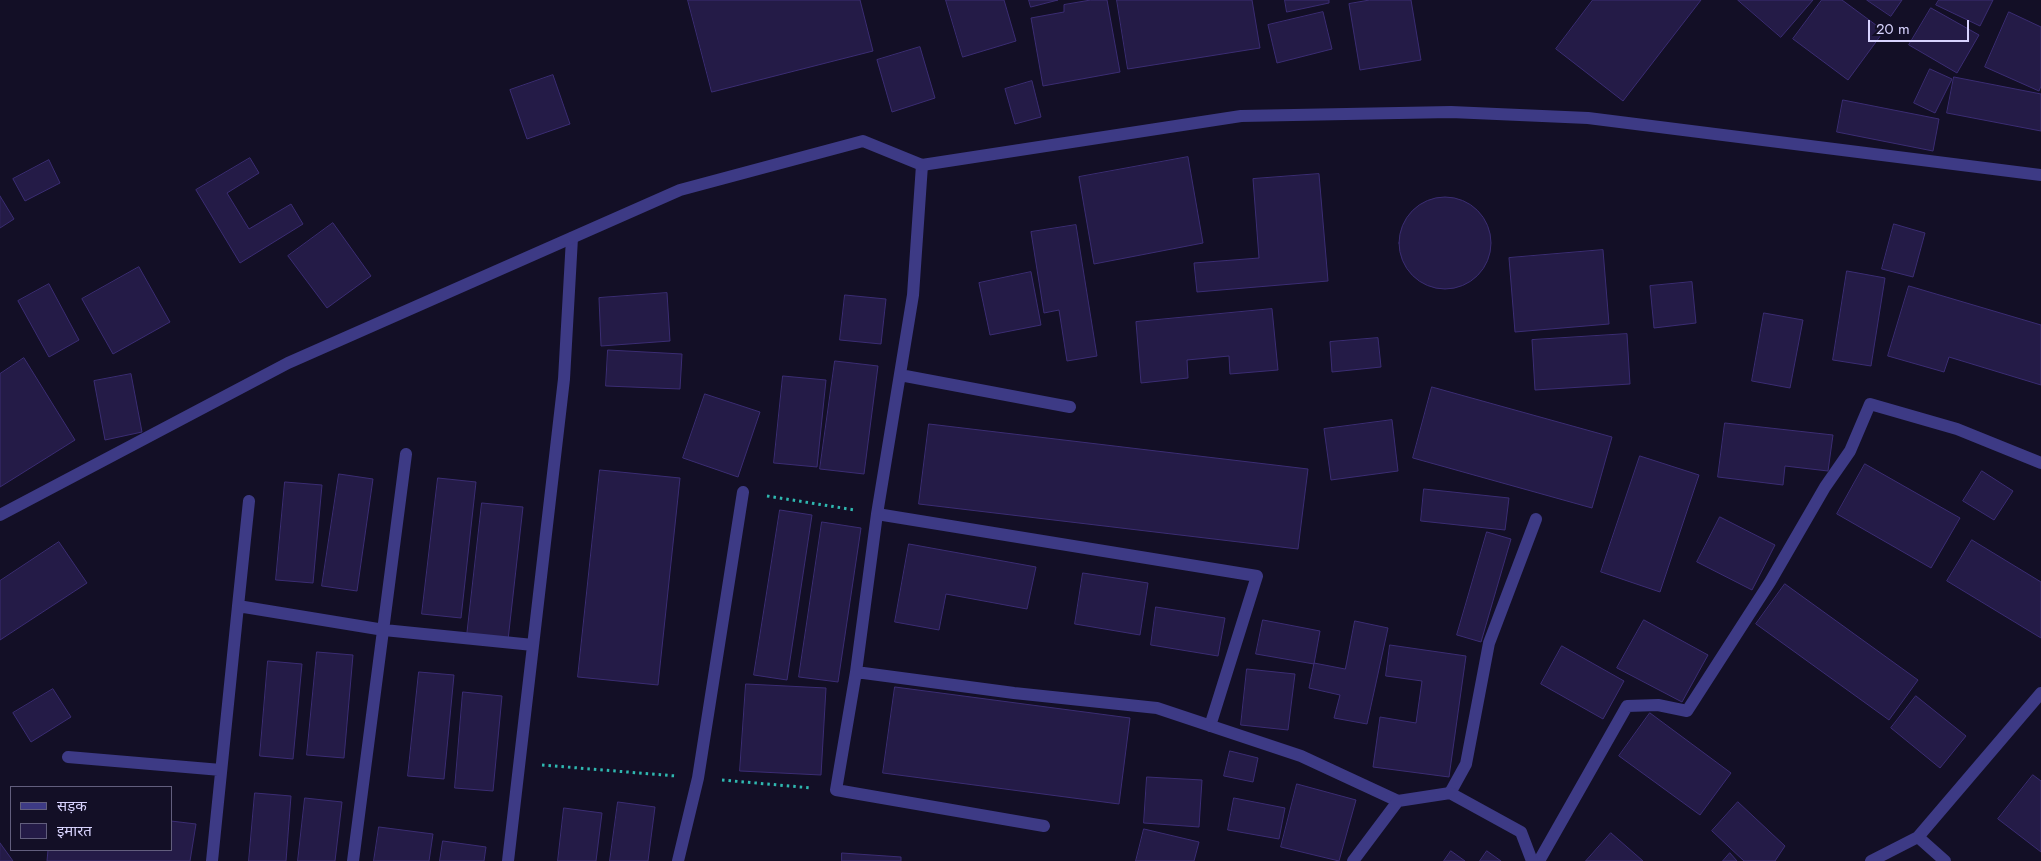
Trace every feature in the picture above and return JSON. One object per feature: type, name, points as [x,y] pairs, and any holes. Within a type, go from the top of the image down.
[{"type":"street","points":[[0,515],[288,363],[680,190],[863,141],[922,165],[1241,116],[1451,112],[1588,118],[2041,175]]},
{"type":"street","points":[[922,165],[913,295],[877,514],[856,672],[836,790],[1044,826]]},
{"type":"street","points":[[508,861],[564,379],[572,238]]},
{"type":"street","points":[[900,375],[1070,406]]},
{"type":"street","points":[[1538,861],[1628,706],[1658,705],[1687,710],[1770,582],[1825,487],[1850,451],[1870,404],[1957,429],[2041,463]]},
{"type":"street","points":[[353,861],[406,454]]},
{"type":"street","points":[[678,861],[698,778],[743,492]]},
{"type":"street","points":[[212,861],[249,500]]},
{"type":"street","points":[[877,514],[1257,576],[1210,726]]},
{"type":"street","points":[[1450,793],[1466,764],[1489,643],[1536,519]]},
{"type":"street","points":[[238,606],[384,630],[533,645]]},
{"type":"street","points":[[856,672],[1014,693],[1157,708],[1300,756],[1398,801],[1450,793],[1521,832],[1532,861]]},
{"type":"street","points":[[1871,861],[1918,838],[2041,693]]},
{"type":"street","points":[[68,757],[222,770]]},
{"type":"street","points":[[1354,861],[1398,801]]},
{"type":"street","points":[[1918,838],[1945,861]]},
{"type":"path","points":[[743,492],[877,514]]},
{"type":"building","points":[[688,0],[860,0],[873,51],[712,92]]},
{"type":"building","points":[[946,0],[1004,0],[1016,41],[963,57]]},
{"type":"building","points":[[1029,0],[1058,0],[1031,7]]},
{"type":"building","points":[[1091,0],[1107,0],[1120,72],[1043,86],[1031,18],[1064,12],[1064,5]]},
{"type":"building","points":[[1117,0],[1252,0],[1260,48],[1128,69]]},
{"type":"building","points":[[1285,0],[1329,0],[1329,3],[1287,12]]},
{"type":"building","points":[[1370,0],[1411,0],[1421,60],[1360,70],[1349,4]]},
{"type":"building","points":[[1593,0],[1701,0],[1623,101],[1556,49]]},
{"type":"building","points":[[1738,0],[1813,0],[1781,37]]},
{"type":"building","points":[[1822,0],[1842,0],[1884,31],[1848,80],[1793,39]]},
{"type":"building","points":[[1867,0],[1902,0],[1891,16]]},
{"type":"building","points":[[1939,0],[1993,0],[1980,26],[1936,5]]},
{"type":"building","points":[[1931,8],[1979,35],[1957,73],[1909,45]]},
{"type":"building","points":[[1323,12],[1332,49],[1277,63],[1268,25]]},
{"type":"building","points":[[2009,12],[2041,27],[2041,86],[2039,91],[1985,67]]},
{"type":"building","points":[[920,47],[935,98],[892,112],[877,60]]},
{"type":"building","points":[[1930,69],[1952,79],[1935,113],[1914,103]]},
{"type":"building","points":[[553,75],[570,124],[527,139],[510,90]]},
{"type":"building","points":[[1954,77],[2041,94],[2041,131],[1947,113]]},
{"type":"building","points":[[1032,81],[1041,117],[1015,124],[1005,89]]},
{"type":"building","points":[[1843,100],[1939,119],[1933,151],[1837,132]]},
{"type":"building","points":[[1188,157],[1203,243],[1094,264],[1079,177]]},
{"type":"building","points":[[250,158],[259,173],[227,193],[249,229],[291,204],[303,224],[240,263],[196,190]]},
{"type":"building","points":[[49,160],[60,183],[25,201],[13,179]]},
{"type":"building","points":[[1319,174],[1328,281],[1197,292],[1194,263],[1259,258],[1253,179]]},
{"type":"building","points":[[0,196],[14,219],[0,228]]},
{"type":"building","points":[[1445,197],[1462,201],[1477,211],[1487,226],[1491,243],[1487,260],[1477,275],[1462,285],[1445,289],[1428,285],[1413,275],[1403,260],[1399,243],[1403,226],[1413,211],[1428,201]]},
{"type":"building","points":[[333,223],[371,276],[327,308],[288,256]]},
{"type":"building","points":[[1894,224],[1925,233],[1913,277],[1882,269]]},
{"type":"building","points":[[1076,225],[1097,356],[1067,361],[1059,310],[1044,313],[1031,232]]},
{"type":"building","points":[[1603,250],[1609,324],[1515,332],[1509,258]]},
{"type":"building","points":[[139,267],[170,322],[113,354],[82,299]]},
{"type":"building","points":[[1847,271],[1885,278],[1871,366],[1833,360]]},
{"type":"building","points":[[1031,272],[1041,325],[990,335],[979,283]]},
{"type":"building","points":[[1692,282],[1696,323],[1654,328],[1650,286]]},
{"type":"building","points":[[49,284],[79,340],[49,357],[18,301]]},
{"type":"building","points":[[1909,286],[2041,325],[2041,385],[1949,357],[1944,372],[1888,356]]},
{"type":"building","points":[[667,293],[670,341],[601,346],[599,298]]},
{"type":"building","points":[[845,295],[886,299],[881,344],[840,340]]},
{"type":"building","points":[[1272,309],[1278,370],[1230,374],[1229,356],[1187,360],[1188,378],[1141,383],[1136,322]]},
{"type":"building","points":[[1764,313],[1803,320],[1790,388],[1752,381]]},
{"type":"building","points":[[1627,334],[1630,384],[1535,390],[1532,340]]},
{"type":"building","points":[[1378,338],[1381,367],[1332,372],[1330,342]]},
{"type":"building","points":[[608,350],[682,354],[680,389],[606,386]]},
{"type":"building","points":[[24,358],[75,440],[0,487],[0,374]]},
{"type":"building","points":[[835,361],[878,366],[864,474],[820,469]]},
{"type":"building","points":[[131,374],[142,432],[105,440],[94,381]]},
{"type":"building","points":[[783,376],[826,380],[817,467],[774,463]]},
{"type":"building","points":[[1432,387],[1612,437],[1592,508],[1413,458]]},
{"type":"building","points":[[705,394],[760,412],[738,477],[683,458]]},
{"type":"building","points":[[1392,420],[1398,471],[1331,480],[1324,429]]},
{"type":"building","points":[[1725,423],[1833,435],[1828,471],[1785,466],[1783,485],[1718,477]]},
{"type":"building","points":[[929,424],[1308,469],[1298,549],[919,504]]},
{"type":"building","points":[[1640,456],[1699,475],[1660,592],[1601,572]]},
{"type":"building","points":[[1865,464],[1960,518],[1931,568],[1837,514]]},
{"type":"building","points":[[600,470],[680,478],[658,685],[578,677]]},
{"type":"building","points":[[1982,471],[2013,491],[1994,520],[1963,501]]},
{"type":"building","points":[[339,474],[373,479],[357,591],[322,586]]},
{"type":"building","points":[[438,478],[476,482],[461,618],[422,614]]},
{"type":"building","points":[[285,482],[322,485],[313,583],[276,580]]},
{"type":"building","points":[[1424,489],[1509,498],[1505,530],[1421,521]]},
{"type":"building","points":[[482,503],[523,507],[508,640],[467,636]]},
{"type":"building","points":[[780,510],[812,515],[787,680],[754,675]]},
{"type":"building","points":[[1720,517],[1775,545],[1752,590],[1697,562]]},
{"type":"building","points":[[822,522],[861,528],[838,682],[799,677]]},
{"type":"building","points":[[1487,532],[1511,539],[1481,642],[1457,635]]},
{"type":"building","points":[[1972,540],[2041,582],[2041,638],[1947,581]]},
{"type":"building","points":[[59,542],[87,583],[0,640],[0,581]]},
{"type":"building","points":[[909,544],[1036,567],[1027,609],[946,594],[939,630],[895,622]]},
{"type":"building","points":[[1083,573],[1148,583],[1140,635],[1075,624]]},
{"type":"building","points":[[1785,584],[1918,680],[1889,720],[1756,624]]},
{"type":"building","points":[[1156,607],[1225,618],[1218,656],[1151,645]]},
{"type":"building","points":[[1263,620],[1320,631],[1314,664],[1256,654]]},
{"type":"building","points":[[1644,620],[1708,655],[1682,702],[1617,668]]},
{"type":"building","points":[[1355,621],[1388,628],[1367,724],[1334,718],[1340,695],[1309,688],[1314,663],[1345,669]]},
{"type":"building","points":[[1390,645],[1466,656],[1449,777],[1373,767],[1380,717],[1416,723],[1422,681],[1386,676]]},
{"type":"building","points":[[1562,646],[1624,681],[1603,719],[1541,684]]},
{"type":"building","points":[[317,652],[353,655],[344,758],[307,755]]},
{"type":"building","points":[[268,661],[302,664],[293,759],[260,756]]},
{"type":"building","points":[[1247,669],[1295,674],[1288,730],[1241,725]]},
{"type":"building","points":[[419,672],[454,675],[444,779],[408,776]]},
{"type":"building","points":[[746,684],[826,688],[821,775],[740,771]]},
{"type":"building","points":[[895,687],[1130,718],[1119,804],[883,773]]},
{"type":"building","points":[[53,689],[71,717],[31,742],[13,713]]},
{"type":"building","points":[[463,692],[502,696],[493,791],[455,788]]},
{"type":"building","points":[[1916,696],[1966,736],[1940,768],[1891,728]]},
{"type":"building","points":[[1650,713],[1731,773],[1700,815],[1619,756]]},
{"type":"building","points":[[1230,751],[1258,758],[1253,782],[1224,776]]},
{"type":"building","points":[[2033,775],[2041,781],[2041,852],[1998,819]]},
{"type":"building","points":[[1147,777],[1202,780],[1199,827],[1144,823]]},
{"type":"building","points":[[1297,784],[1356,800],[1339,861],[1281,847]]},
{"type":"building","points":[[255,793],[291,796],[286,861],[249,861]]},
{"type":"building","points":[[305,798],[342,802],[335,861],[298,861]]},
{"type":"building","points":[[1234,798],[1285,808],[1279,839],[1228,830]]},
{"type":"building","points":[[618,802],[655,807],[648,861],[610,861]]},
{"type":"building","points":[[1738,802],[1785,846],[1775,861],[1744,861],[1712,831]]},
{"type":"building","points":[[564,808],[602,813],[596,861],[558,861]]},
{"type":"building","points":[[172,821],[196,824],[190,861],[47,861],[48,851],[172,851]]},
{"type":"building","points":[[379,827],[433,834],[429,861],[374,861]]},
{"type":"building","points":[[1144,829],[1199,842],[1194,861],[1136,861]]},
{"type":"building","points":[[1611,833],[1643,861],[1586,861]]},
{"type":"building","points":[[443,841],[486,847],[484,861],[440,861]]},
{"type":"building","points":[[0,843],[13,861],[0,861]]},
{"type":"building","points":[[1451,851],[1465,861],[1444,861]]},
{"type":"building","points":[[1487,851],[1501,861],[1480,861]]},
{"type":"building","points":[[842,853],[901,857],[901,861],[842,861]]},
{"type":"building","points":[[1730,853],[1737,861],[1723,861]]}]
